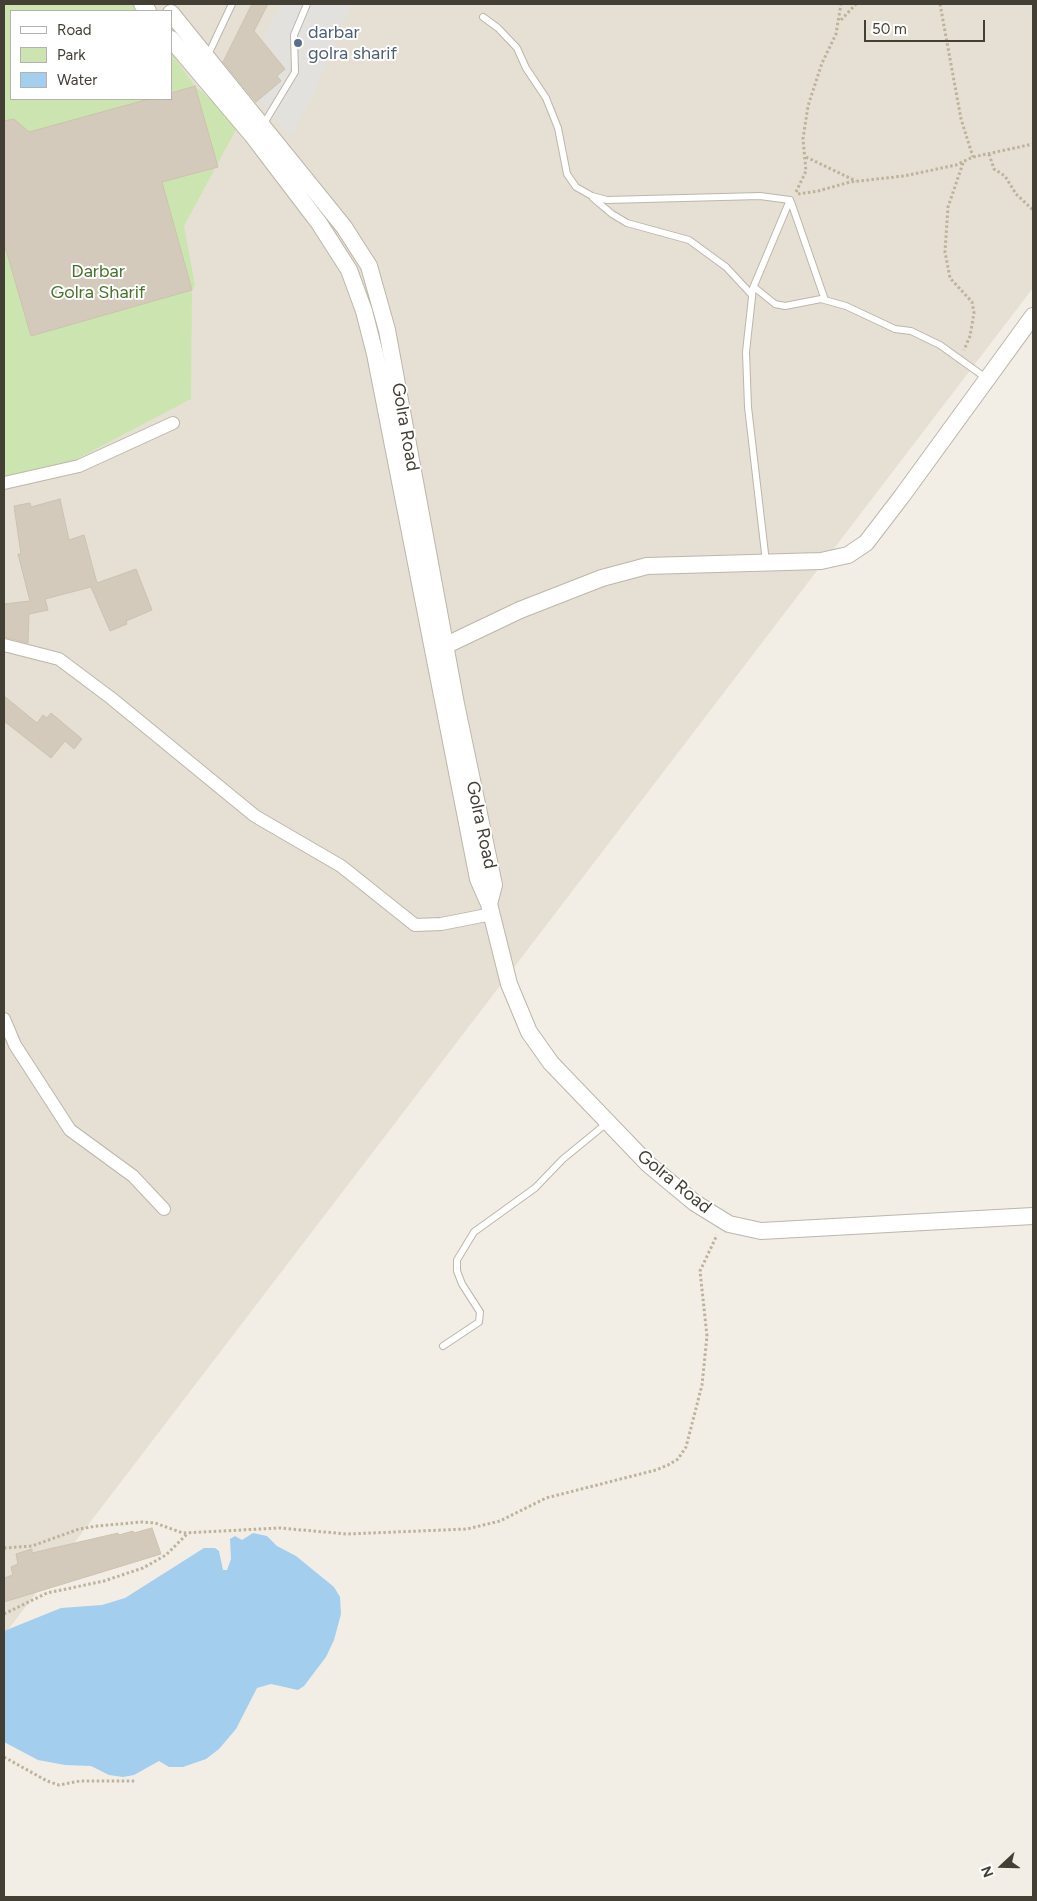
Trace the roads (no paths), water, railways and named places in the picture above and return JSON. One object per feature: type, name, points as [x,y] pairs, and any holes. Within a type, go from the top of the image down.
[{"type":"street","name":"Golra Road","points":[[172,14],[344,227],[369,266],[387,330],[440,648]]},
{"type":"street","name":"Golra Road","points":[[172,40],[252,135],[320,223],[349,270],[364,311],[375,354],[494,885],[490,909],[509,984],[529,1032],[551,1063],[648,1164],[695,1203],[724,1221],[761,1231],[1033,1216]]},
{"type":"street","points":[[440,648],[520,610],[602,578],[638,568],[647,566],[821,561],[848,555],[866,543],[1033,316]]},
{"type":"street","points":[[4,484],[80,466],[173,423]]},
{"type":"street","points":[[4,645],[59,659],[111,698],[255,816],[341,866],[415,925],[440,924],[490,909]]},
{"type":"street","points":[[4,1019],[15,1045],[70,1130],[132,1176],[164,1209]]},
{"type":"lane","points":[[207,57],[232,4]]},
{"type":"lane","points":[[263,125],[295,72],[294,35],[307,4]]},
{"type":"lane","points":[[483,17],[498,28],[518,48],[526,68],[553,110],[567,174],[576,187],[592,196],[612,214],[627,223],[689,240],[726,267],[752,295]]},
{"type":"lane","points":[[592,196],[607,200],[772,196],[790,200]]},
{"type":"lane","points":[[766,562],[746,379],[746,352],[754,287],[790,200]]},
{"type":"lane","points":[[790,200],[825,300]]},
{"type":"lane","points":[[754,287],[766,299],[785,306],[825,300],[846,306],[895,328],[911,331],[926,337],[987,379]]},
{"type":"lane","points":[[443,1346],[479,1322],[480,1312],[462,1284],[457,1272],[457,1260],[474,1232],[535,1188],[563,1159],[608,1122]]},
{"type":"water","points":[[253,1533],[267,1536],[277,1546],[296,1556],[334,1587],[340,1597],[341,1614],[334,1640],[326,1657],[304,1686],[298,1690],[271,1684],[257,1688],[236,1729],[219,1749],[206,1759],[183,1767],[169,1767],[159,1761],[134,1775],[123,1777],[109,1775],[91,1766],[65,1765],[38,1760],[4,1742],[4,1631],[61,1608],[102,1605],[125,1598],[204,1548],[215,1548],[219,1551],[223,1570],[227,1570],[231,1559],[230,1539],[235,1536],[242,1540]]},
{"type":"place","name":"darbar golra sharif","points":[[298,43]]},
{"type":"park label","name":"Darbar Golra Sharif","points":[[98,282]]}]
